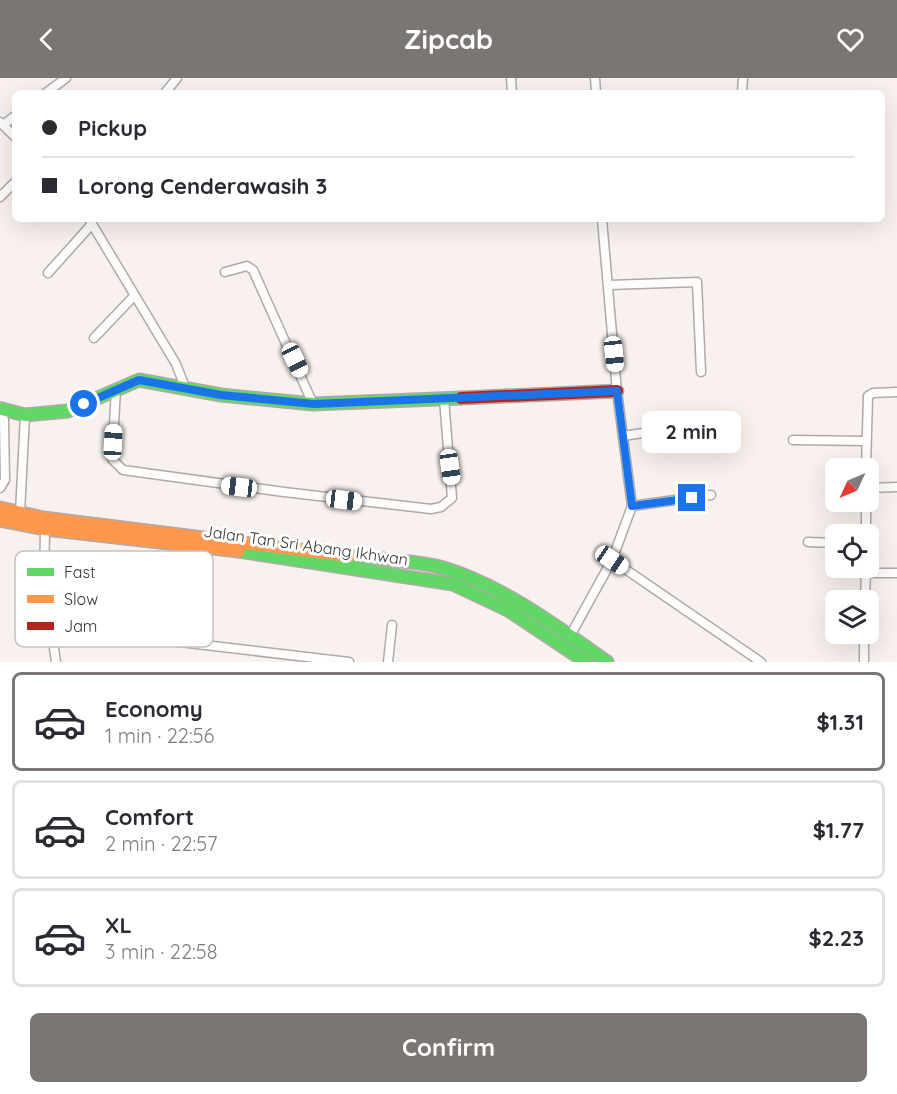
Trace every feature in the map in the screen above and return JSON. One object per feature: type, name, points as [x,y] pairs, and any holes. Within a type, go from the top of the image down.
[{"type":"street","points":[[50,90],[66,78]]},
{"type":"street","points":[[167,90],[177,78]]},
{"type":"street","points":[[0,197],[12,185]]},
{"type":"street","points":[[48,273],[90,222]]},
{"type":"street","points":[[92,222],[176,364],[185,387]]},
{"type":"street","points":[[602,222],[617,391],[632,506],[612,560],[570,636],[607,662]]},
{"type":"street","points":[[225,273],[247,266],[253,270],[314,404]]},
{"type":"street","points":[[609,285],[697,282],[701,372]]},
{"type":"street","points":[[94,338],[134,296]]},
{"type":"street","points":[[0,488],[5,480],[1,407],[25,415],[68,411],[116,388],[139,380],[221,395],[314,404],[617,391]]},
{"type":"street","points":[[116,388],[112,459],[123,470],[431,509],[441,507],[452,498],[444,399]]},
{"type":"street","points":[[866,458],[868,396],[873,393],[897,394]]},
{"type":"street","points":[[20,513],[25,415]]},
{"type":"street","points":[[623,436],[696,425]]},
{"type":"street","points":[[793,440],[865,441]]},
{"type":"street","points":[[879,488],[897,487]]},
{"type":"street","points":[[632,506],[711,495]]},
{"type":"street","name":"Jalan Tan Sri Abang Ikhwan","points":[[0,508],[43,518],[439,567],[475,580],[570,636]]},
{"type":"street","name":"Jalan Tan Sri Abang Ikhwan","points":[[0,520],[45,529],[237,551],[453,584],[508,610],[586,662]]},
{"type":"street","points":[[45,529],[45,551]]},
{"type":"street","points":[[808,542],[825,543]]},
{"type":"street","points":[[612,560],[761,662]]},
{"type":"street","points":[[879,571],[897,573]]},
{"type":"street","points":[[388,662],[392,625]]},
{"type":"street","points":[[864,644],[864,662]]},
{"type":"street","points":[[54,647],[56,662]]},
{"type":"street","points":[[213,647],[349,662]]},
{"type":"traffic: fast","points":[[2,409],[25,415],[68,411],[139,380],[221,395],[313,404],[461,398]]},
{"type":"traffic: fast","points":[[239,551],[453,584],[508,610],[586,662]]},
{"type":"traffic: fast","points":[[349,556],[418,563],[462,574],[527,607],[607,662]]},
{"type":"traffic: slow","points":[[0,508],[43,518],[349,556]]},
{"type":"traffic: slow","points":[[0,520],[45,529],[239,551]]},
{"type":"traffic: jam","points":[[461,398],[617,391]]},
{"type":"route","points":[[84,404],[116,388],[139,380],[221,395],[314,404],[617,391],[632,506],[692,498]]}]
